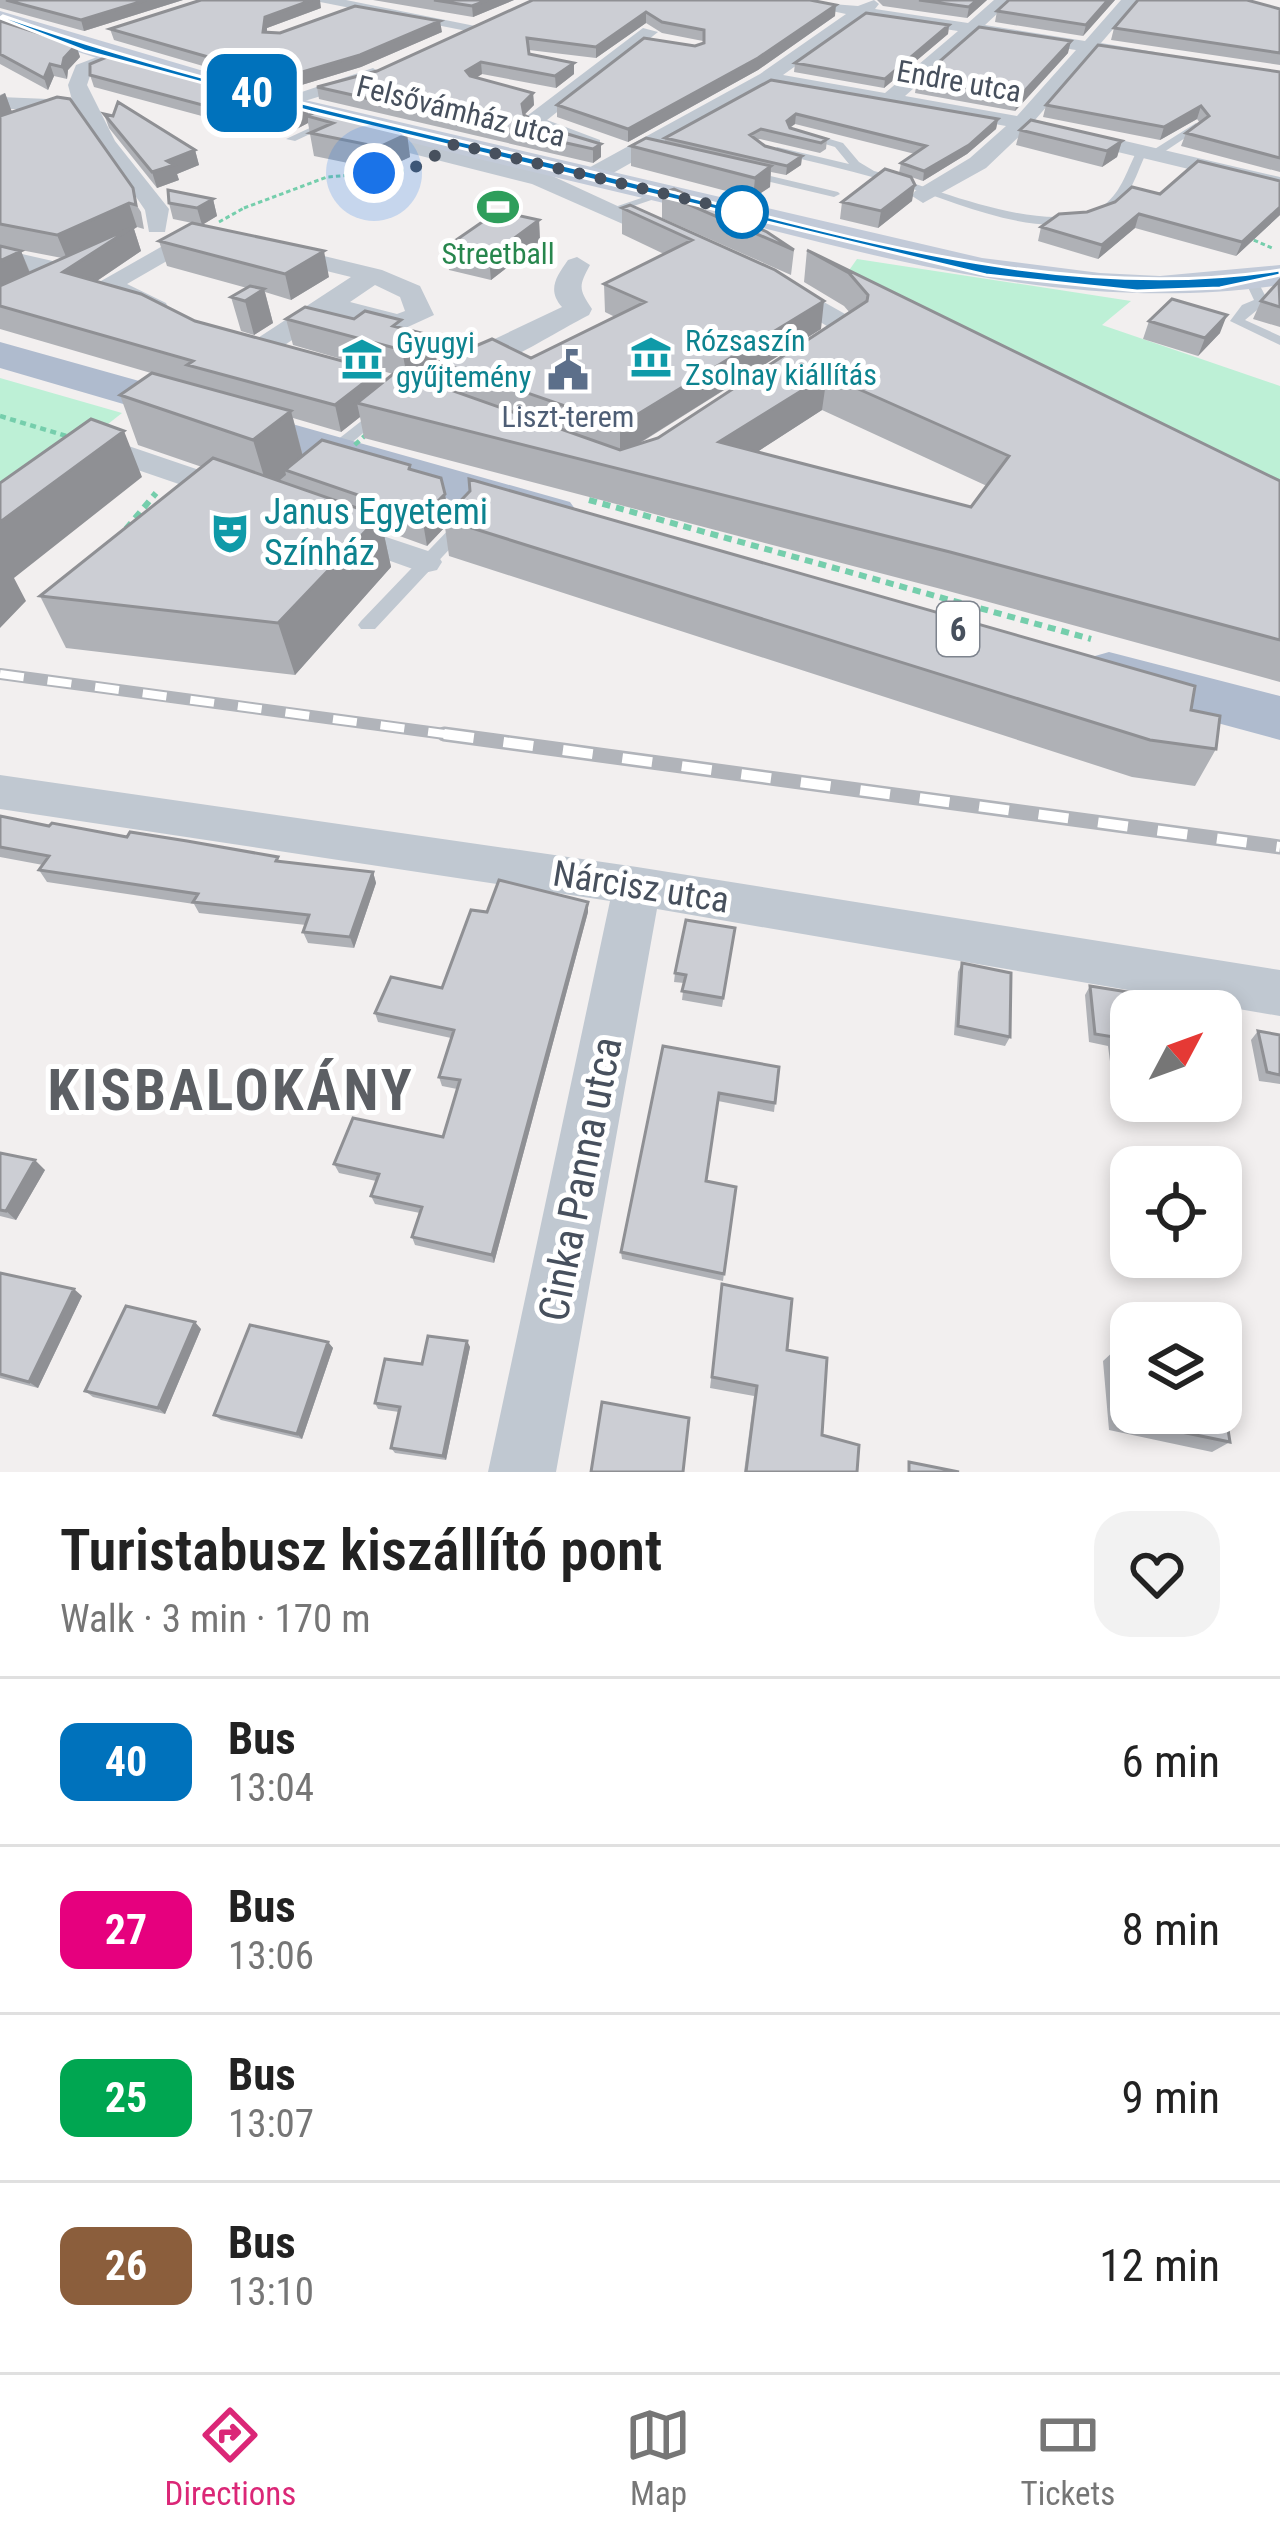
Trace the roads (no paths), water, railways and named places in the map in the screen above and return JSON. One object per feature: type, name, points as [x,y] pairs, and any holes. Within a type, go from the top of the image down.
[{"type":"main road","points":[[0,355],[342,451],[458,505],[580,509]]},
{"type":"main road","points":[[1088,652],[1280,718]]},
{"type":"street","points":[[318,0],[363,3],[477,28]]},
{"type":"street","points":[[788,0],[868,6],[970,28],[1173,60]]},
{"type":"street","points":[[890,99],[1004,0]]},
{"type":"street","points":[[928,193],[978,164],[1022,123],[1130,0]]},
{"type":"street","points":[[314,21],[363,3]]},
{"type":"street","points":[[591,176],[767,78],[868,6]]},
{"type":"street","name":"Felsővámház utca","points":[[0,18],[70,44],[111,44],[334,121],[591,176],[807,236]]},
{"type":"street","points":[[437,46],[497,19]]},
{"type":"street","points":[[603,35],[646,39],[547,97],[534,120],[560,134],[634,152]]},
{"type":"street","points":[[111,44],[81,70],[75,103],[128,178],[157,209],[158,227]]},
{"type":"street","points":[[284,101],[386,68]]},
{"type":"street","points":[[587,71],[619,87]]},
{"type":"street","name":"Endre utca","points":[[767,78],[1022,123],[1280,184]]},
{"type":"street","points":[[0,104],[75,103]]},
{"type":"street","points":[[12,128],[75,103]]},
{"type":"street","points":[[334,121],[540,179],[694,245]]},
{"type":"street","points":[[35,290],[158,227],[373,275],[411,292],[420,316],[399,323],[328,304]]},
{"type":"street","points":[[171,316],[107,286],[196,234]]},
{"type":"street","points":[[807,236],[857,241],[986,271],[1084,284],[1187,286],[1269,270]]},
{"type":"street","points":[[807,236],[865,295]]},
{"type":"street","points":[[0,257],[87,264]]},
{"type":"street","points":[[409,392],[579,308],[566,295],[578,265]]},
{"type":"street","points":[[750,270],[844,325],[845,331],[779,375]]},
{"type":"street","points":[[300,362],[247,348],[373,275]]},
{"type":"street","points":[[409,392],[448,358],[412,320]]},
{"type":"street","points":[[74,470],[167,403]]},
{"type":"street","points":[[105,448],[424,562]]},
{"type":"street","name":"Nárcisz utca","points":[[0,792],[637,886],[1280,993]]},
{"type":"street","name":"Cinka Panna utca","points":[[522,1472],[637,886]]},
{"type":"lane","points":[[291,139],[334,121]]},
{"type":"lane","points":[[794,131],[839,145],[855,164],[994,214],[1079,217],[1116,202],[1148,152],[1196,125]]},
{"type":"lane","points":[[759,146],[898,180]]},
{"type":"lane","points":[[634,152],[661,154]]},
{"type":"lane","points":[[725,169],[834,194],[807,236]]},
{"type":"lane","points":[[612,210],[676,197]]},
{"type":"lane","points":[[1269,270],[1261,301],[1246,308],[1237,321],[1280,341]]},
{"type":"lane","points":[[342,451],[409,392]]},
{"type":"lane","points":[[368,625],[424,562],[458,505]]},
{"type":"railway","points":[[0,674],[467,737]]},
{"type":"railway","points":[[444,734],[1280,847]]},
{"type":"place","name":"Streetball","points":[[498,207]]},
{"type":"place","name":"Rózsaszín Zsolnay kiállítás","points":[[651,357]]},
{"type":"place","name":"Gyugyi gyűjtemény","points":[[362,359]]},
{"type":"place","name":"Liszt-terem","points":[[568,370]]},
{"type":"place","name":"Janus Egyetemi Színház","points":[[230,533]]},
{"type":"district","name":"KISBALOKÁNY","points":[[231,1090]]}]
